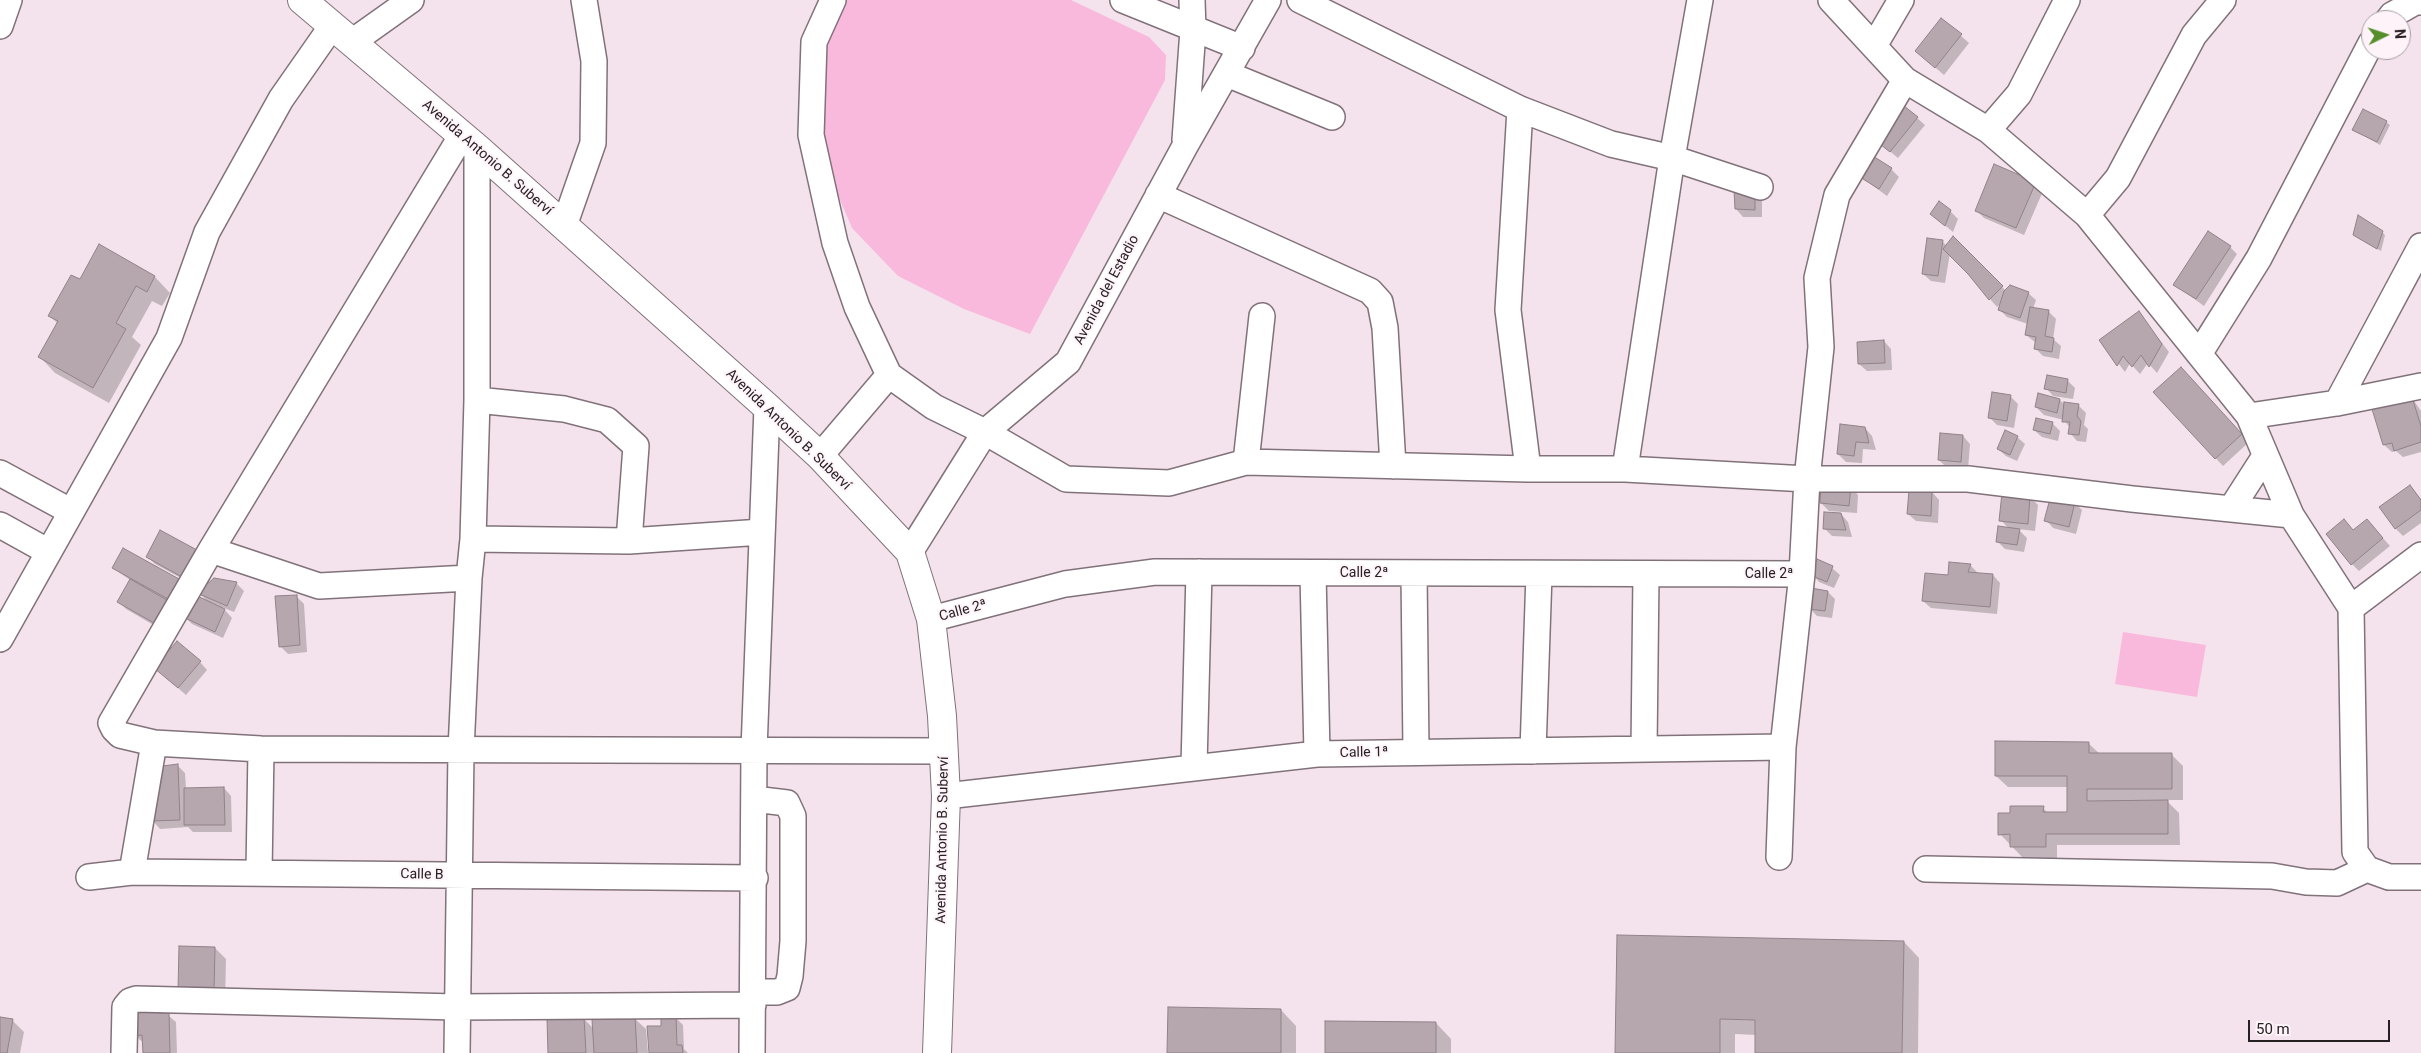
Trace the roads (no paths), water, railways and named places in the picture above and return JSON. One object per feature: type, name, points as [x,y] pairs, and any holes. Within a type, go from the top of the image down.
[{"type":"main road","name":"Avenida Antonio B. Suberví","points":[[302,0],[470,142],[767,407],[820,456],[910,552],[931,619],[944,751],[946,796],[937,1053]]},
{"type":"street","points":[[0,26],[9,0]]},
{"type":"street","points":[[0,639],[47,551],[169,338],[207,232],[281,99],[342,34],[411,0]]},
{"type":"street","points":[[564,226],[593,143],[594,61],[584,0]]},
{"type":"street","points":[[833,0],[814,42],[811,134],[835,243],[857,307],[889,375],[934,407],[985,432],[1066,479],[1169,483],[1246,462],[1528,469],[1625,469],[1807,479],[1968,479],[2291,515]]},
{"type":"street","points":[[1123,0],[1193,30],[1242,48]]},
{"type":"street","points":[[1185,146],[1193,30],[1192,0]]},
{"type":"street","name":"Avenida del Estadio","points":[[910,552],[985,432],[1068,362],[1185,146],[1268,0]]},
{"type":"street","points":[[1300,0],[1520,109],[1612,144],[1672,158],[1760,187]]},
{"type":"street","points":[[1625,469],[1672,158],[1700,0]]},
{"type":"street","points":[[1831,0],[1905,80],[1988,130],[2087,215],[2249,416],[2291,515],[2352,608],[2355,852],[2366,869],[2389,877],[2421,877]]},
{"type":"street","points":[[1874,46],[1901,0]]},
{"type":"street","points":[[1988,130],[2019,94],[2068,0]]},
{"type":"street","points":[[2087,215],[2118,178],[2194,35],[2223,0]]},
{"type":"street","points":[[2401,10],[2415,2],[2421,2]]},
{"type":"street","points":[[2199,354],[2259,258],[2362,60]]},
{"type":"street","points":[[1227,74],[1332,116]]},
{"type":"street","points":[[1778,857],[1784,747],[1802,574],[1807,479],[1821,347],[1817,278],[1837,195],[1905,80]]},
{"type":"street","points":[[1520,109],[1508,310],[1528,469]]},
{"type":"street","points":[[457,1053],[456,1007],[461,750],[469,578],[473,539],[477,400],[470,142]]},
{"type":"street","points":[[470,142],[211,550],[111,722],[114,729],[120,734],[154,743],[261,749],[944,751]]},
{"type":"street","points":[[1158,195],[1370,292],[1380,302],[1385,328],[1393,466]]},
{"type":"street","points":[[2337,403],[2421,246]]},
{"type":"street","points":[[1246,462],[1262,316]]},
{"type":"street","points":[[820,456],[889,375]]},
{"type":"street","points":[[2249,416],[2337,403],[2421,386]]},
{"type":"street","points":[[477,400],[564,409],[608,420],[615,426],[636,446],[629,541]]},
{"type":"street","points":[[752,1053],[755,878],[754,750],[767,407]]},
{"type":"street","points":[[2231,509],[2265,456]]},
{"type":"street","points":[[0,473],[70,511]]},
{"type":"street","points":[[0,525],[47,551]]},
{"type":"street","points":[[473,539],[629,541],[762,532]]},
{"type":"street","points":[[211,550],[319,586],[469,578]]},
{"type":"street","points":[[2352,608],[2421,555]]},
{"type":"street","name":"Calle 2ª","points":[[931,619],[1065,584],[1155,572],[1802,574]]},
{"type":"street","points":[[1194,766],[1199,572]]},
{"type":"street","points":[[1313,573],[1317,754]]},
{"type":"street","points":[[1414,574],[1416,752]]},
{"type":"street","points":[[1534,750],[1540,574]]},
{"type":"street","points":[[1644,749],[1646,574]]},
{"type":"street","points":[[132,872],[154,743]]},
{"type":"street","name":"Calle 1ª","points":[[946,796],[1194,766],[1317,754],[1784,747]]},
{"type":"street","points":[[259,873],[261,749]]},
{"type":"street","points":[[124,1053],[125,1007],[130,1000],[136,999],[456,1007],[754,998],[777,992],[786,988],[790,976],[793,941],[793,816],[787,803],[754,799]]},
{"type":"street","points":[[1926,869],[2272,876],[2306,882],[2337,883],[2366,869]]},
{"type":"street","name":"Calle B","points":[[89,877],[132,872],[755,878]]}]
